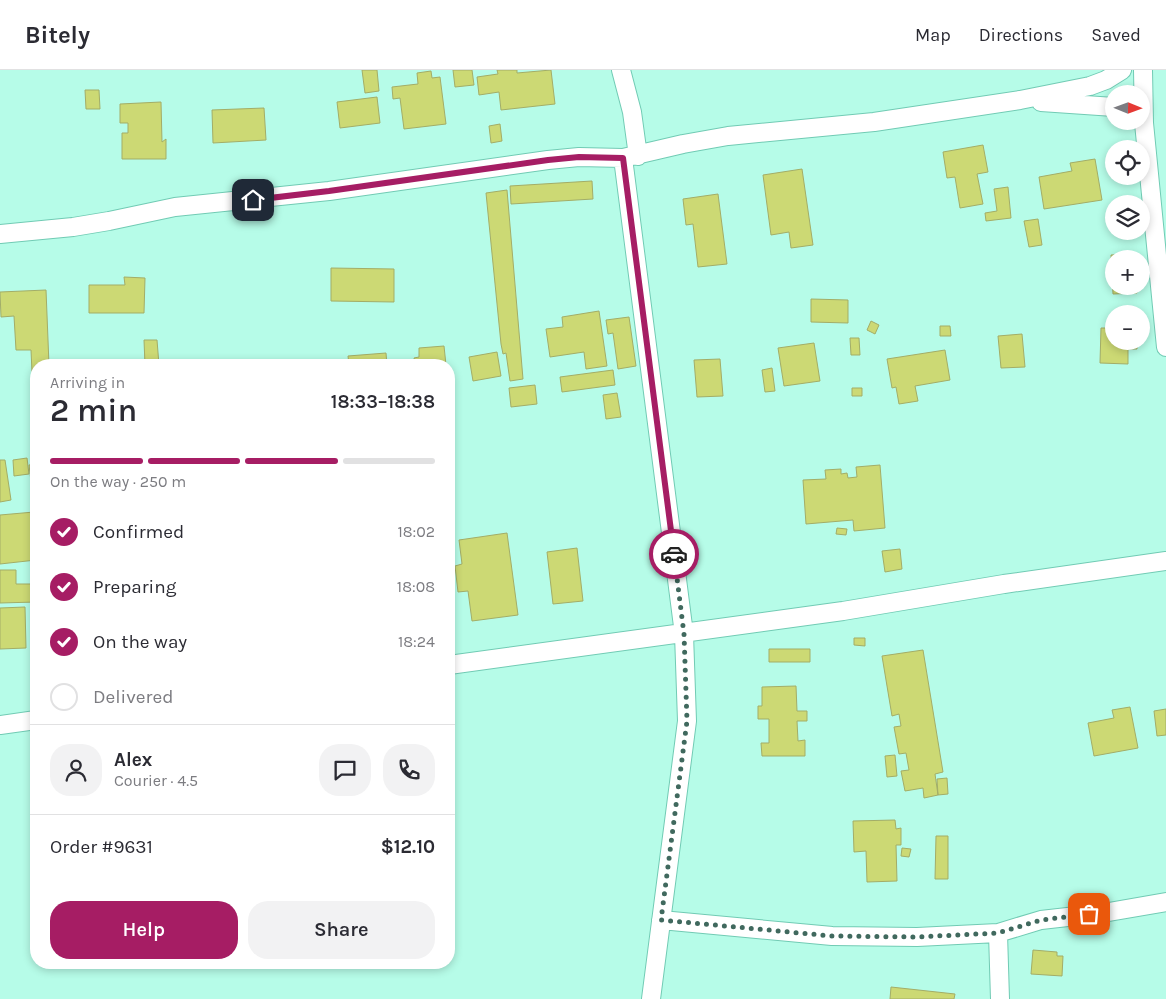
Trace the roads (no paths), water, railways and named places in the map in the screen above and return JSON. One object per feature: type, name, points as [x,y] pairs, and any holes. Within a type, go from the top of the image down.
[{"type":"street","points":[[620,70],[632,112],[630,157],[684,634],[687,721],[651,999]]},
{"type":"street","points":[[0,234],[109,222],[175,207],[329,191],[548,160],[579,157],[630,157],[683,144],[728,136],[874,122],[1020,100],[1090,86],[1106,80],[1122,70]]},
{"type":"street","points":[[1144,70],[1144,85]]},
{"type":"street","points":[[1020,100],[1105,107]]},
{"type":"street","points":[[1144,130],[1166,347]]},
{"type":"street","points":[[455,664],[844,611],[1004,584],[1166,561]]},
{"type":"street","points":[[0,724],[30,721]]},
{"type":"street","points":[[661,920],[832,936],[917,937],[998,933],[1041,920],[1166,902]]},
{"type":"street","points":[[998,933],[1000,999]]}]
